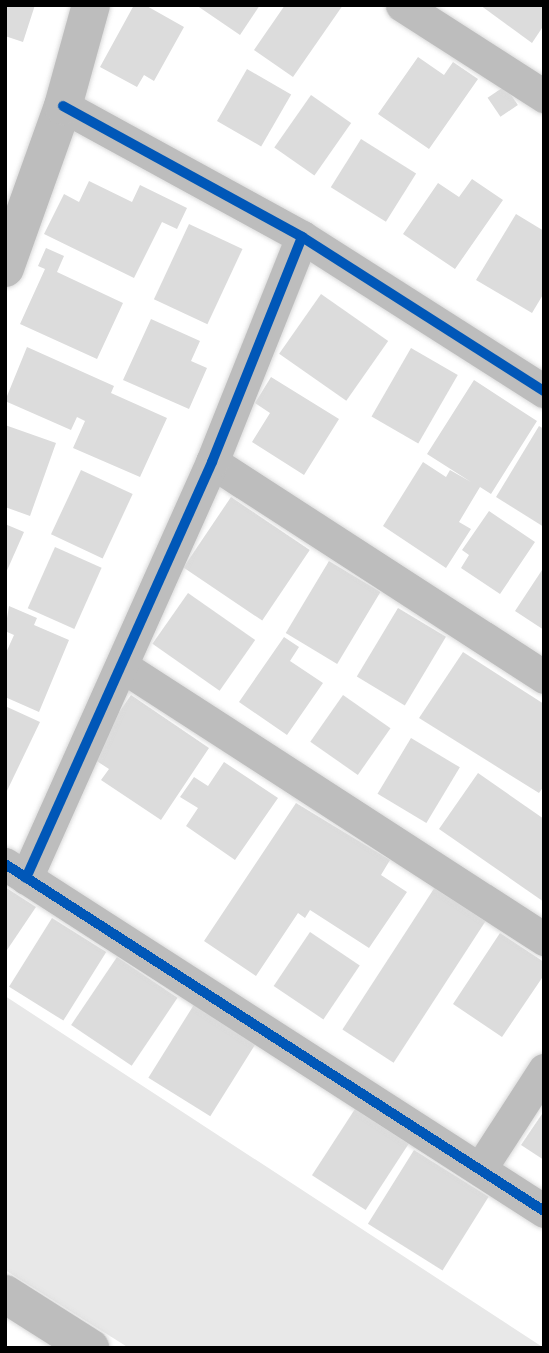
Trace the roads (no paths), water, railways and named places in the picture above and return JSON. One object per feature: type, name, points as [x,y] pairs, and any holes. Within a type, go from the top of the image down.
[{"type":"main road","points":[[5,268],[62,106],[91,5]]},
{"type":"main road","points":[[5,1294],[90,1348]]},
{"type":"street","points":[[402,5],[544,96]]},
{"type":"street","points":[[62,106],[302,237],[544,391]]},
{"type":"street","points":[[302,237],[212,462],[122,666],[16,871],[544,1211]]},
{"type":"street","points":[[212,462],[544,677]]},
{"type":"street","points":[[122,666],[544,939]]},
{"type":"street","points":[[480,1170],[544,1070]]}]
